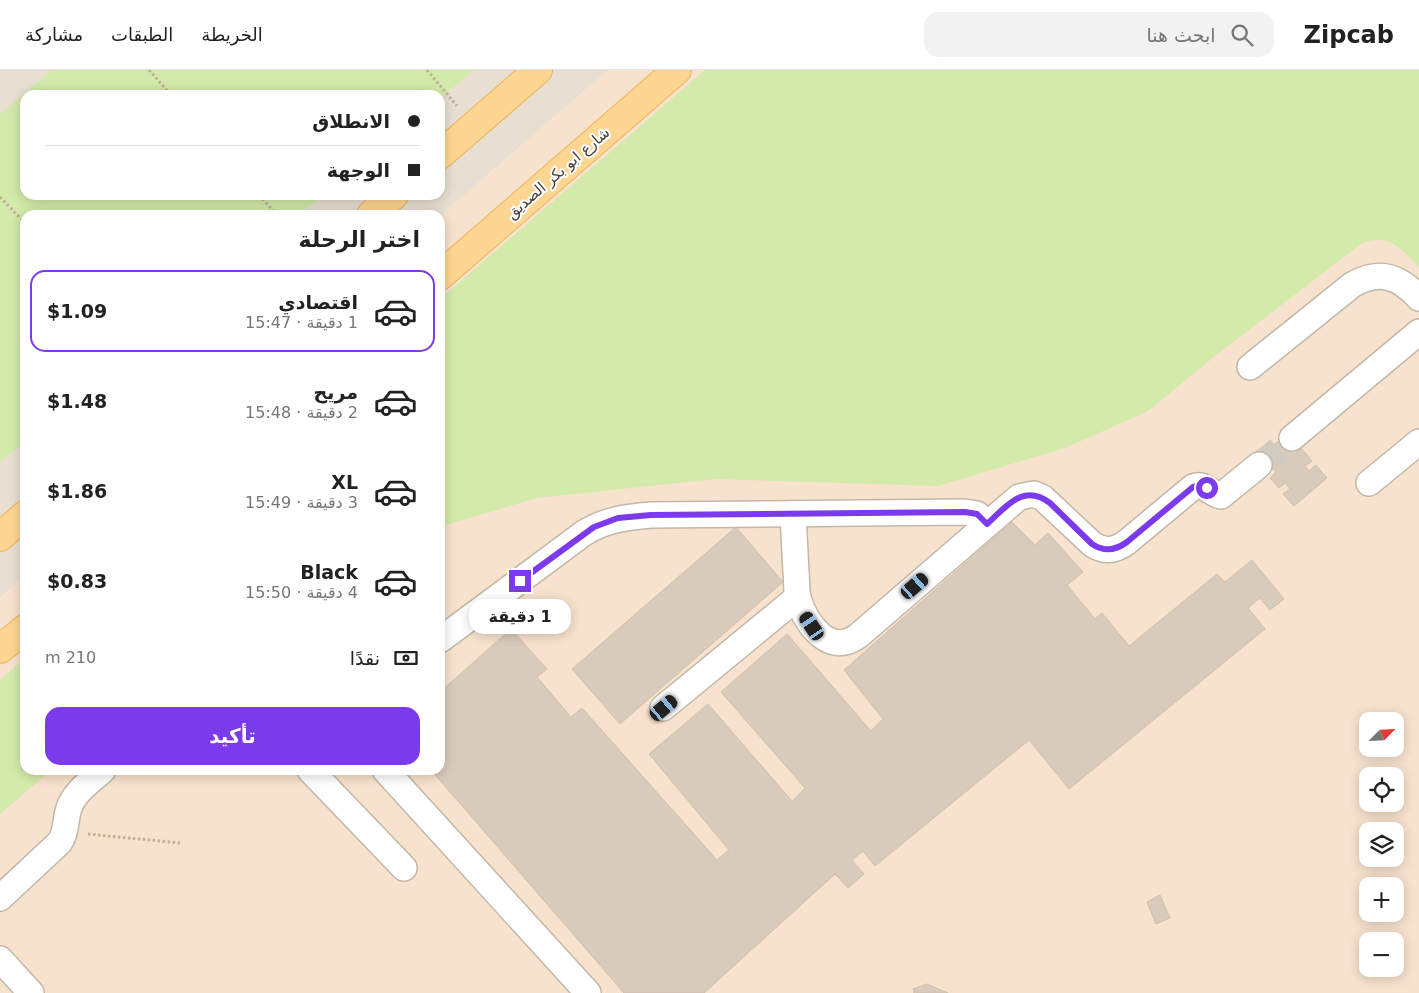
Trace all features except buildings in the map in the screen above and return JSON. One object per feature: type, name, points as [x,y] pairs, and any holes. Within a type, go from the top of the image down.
[{"type":"main road","points":[[445,151],[538,70]]},
{"type":"main road","name":"شارع ابو بكر الصديق","points":[[445,272],[677,70]]},
{"type":"main road","points":[[377,210],[388,200]]},
{"type":"main road","points":[[0,537],[20,520]]},
{"type":"main road","points":[[0,649],[20,633]]},
{"type":"lane","points":[[1250,367],[1352,284],[1360,280],[1369,277],[1390,277],[1408,286],[1419,298]]},
{"type":"lane","points":[[1292,438],[1419,332]]},
{"type":"lane","points":[[1369,483],[1419,442]]},
{"type":"lane","points":[[793,514],[798,597],[806,616],[820,635],[840,643],[852,640],[1019,497],[1034,494],[1042,498],[1050,503],[1097,548],[1111,550],[1120,548],[1193,487],[1203,486],[1221,496],[1259,465]]},
{"type":"lane","points":[[445,636],[584,533],[605,522],[618,518],[651,515],[971,512],[983,518],[987,524]]},
{"type":"lane","points":[[664,708],[798,597]]},
{"type":"lane","points":[[0,898],[60,842],[66,832],[68,813],[73,799],[77,793],[98,775]]},
{"type":"lane","points":[[315,775],[404,868]]},
{"type":"lane","points":[[389,775],[588,993]]},
{"type":"lane","points":[[0,959],[31,993]]},
{"type":"path","points":[[149,70],[167,90]]},
{"type":"path","points":[[427,70],[444,90]]},
{"type":"path","points":[[445,91],[474,125]]},
{"type":"path","points":[[0,197],[20,217]]},
{"type":"path","points":[[264,200],[272,210]]},
{"type":"path","points":[[66,832],[180,843]]},
{"type":"shaded area","points":[[0,70],[608,70],[445,212],[445,210],[20,210],[20,580],[0,598]]},
{"type":"shaded area","points":[[608,70],[1419,70],[1419,993],[0,993],[0,598],[20,580],[20,775],[445,775],[445,212]]},
{"type":"green space","points":[[52,70],[474,70],[445,94],[445,90],[28,90]]},
{"type":"green space","points":[[705,70],[1419,70],[1419,267],[1400,249],[1388,241],[1372,240],[1362,243],[1215,356],[1148,411],[1065,448],[938,486],[715,479],[537,498],[445,526],[445,295]]},
{"type":"green space","points":[[20,97],[20,200],[317,200],[305,210],[20,210],[20,446],[0,462],[0,114]]},
{"type":"green space","points":[[20,662],[20,775],[45,775],[0,814],[0,680]]},
{"type":"tunnel","points":[[1259,465],[1292,438]]},
{"type":"route","points":[[520,581],[584,533],[605,522],[618,518],[651,515],[971,512],[983,518],[987,524],[1019,497],[1034,494],[1050,503],[1097,548],[1111,550],[1120,548],[1193,487],[1198,485],[1207,488]]}]
